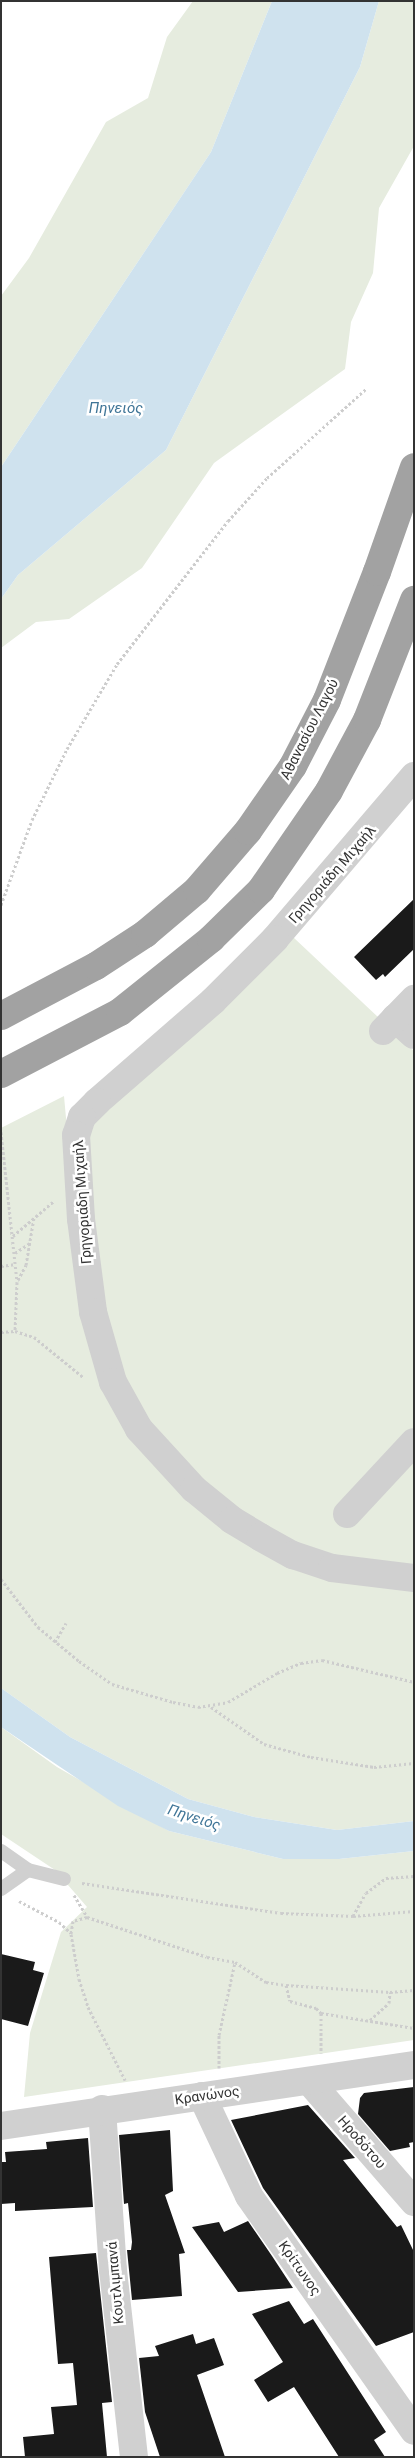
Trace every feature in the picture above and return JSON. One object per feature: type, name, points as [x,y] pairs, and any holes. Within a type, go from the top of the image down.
[{"type":"highway","name":"Αθανασίου Λαγού","points":[[1,1016],[96,966],[146,934],[197,890],[248,832],[293,766],[327,700],[354,634],[414,468]]},
{"type":"highway","points":[[1,1074],[120,1012],[211,939],[261,890],[301,836],[329,791],[367,720],[414,600]]},
{"type":"street","name":"Γρηγοριάδη Μιχαήλ","points":[[414,776],[276,940],[213,1001],[124,1076],[82,1118],[76,1135],[79,1188],[98,1338],[113,1382],[139,1429],[158,1452],[194,1489],[232,1520],[293,1555],[332,1568],[414,1578]]},
{"type":"street","points":[[398,1028],[414,998]]},
{"type":"street","points":[[346,1514],[414,1442]]},
{"type":"street","name":"Κρανώνος","points":[[1,2126],[102,2109],[320,2080],[414,2065]]},
{"type":"street","name":"Ηροδότου","points":[[320,2080],[414,2202]]},
{"type":"street","name":"Κρίτωνος","points":[[212,2095],[249,2196],[414,2431]]},
{"type":"street","name":"Κουτλιμπανά","points":[[102,2109],[113,2270],[134,2457]]},
{"type":"lane","points":[[1,1851],[28,1870],[64,1879]]},
{"type":"lane","points":[[1,1889],[28,1870]]},
{"type":"path","points":[[1,905],[32,820],[67,749],[117,664],[228,520],[267,478],[366,389]]},
{"type":"path","points":[[1,1132],[16,1264],[15,1331]]},
{"type":"path","points":[[12,1236],[34,1216],[79,1188]]},
{"type":"path","points":[[17,1282],[26,1265],[34,1216]]},
{"type":"path","points":[[14,1253],[30,1243]]},
{"type":"path","points":[[1,1266],[16,1264]]},
{"type":"path","points":[[1,1332],[15,1331],[46,1345],[89,1382]]},
{"type":"path","points":[[1,1578],[38,1627],[55,1642],[112,1684],[173,1702],[211,1707],[228,1702],[277,1673],[315,1661],[414,1682]]},
{"type":"path","points":[[55,1642],[66,1623]]},
{"type":"path","points":[[211,1707],[264,1744],[282,1749],[374,1767],[414,1763]]},
{"type":"path","points":[[353,1916],[366,1893],[386,1878],[414,1876]]},
{"type":"path","points":[[64,1879],[155,1896],[281,1913],[353,1916],[414,1911]]},
{"type":"path","points":[[64,1879],[87,1918]]},
{"type":"path","points":[[18,1900],[59,1922],[71,1934]]},
{"type":"path","points":[[128,2086],[88,2006],[79,1979],[71,1934],[74,1921],[87,1918],[206,1957],[235,1962],[266,1982],[390,1992],[414,1990]]},
{"type":"path","points":[[212,2095],[219,2068],[219,2035],[235,1962]]},
{"type":"path","points":[[286,1984],[290,2001],[309,2006],[321,2013],[414,2028]]},
{"type":"path","points":[[369,2020],[389,2002],[390,1992]]},
{"type":"path","points":[[320,2080],[321,2013]]},
{"type":"shaded area","points":[[193,1],[272,1],[211,152],[1,467],[1,296],[29,258],[106,122],[148,98],[167,37]]},
{"type":"shaded area","points":[[379,1],[414,1],[414,146],[379,208],[373,273],[351,322],[345,369],[214,463],[142,568],[69,619],[36,622],[1,648],[1,599],[18,575],[166,450],[360,67]]},
{"type":"shaded area","points":[[293,937],[414,1051],[414,1570],[379,1567],[312,1549],[274,1533],[201,1482],[157,1434],[128,1390],[108,1334],[84,1145],[91,1122]]},
{"type":"shaded area","points":[[64,1096],[85,1325],[220,1524],[414,1586],[414,1821],[337,1830],[254,1817],[188,1799],[70,1737],[1,1688],[1,1128]]},
{"type":"shaded area","points":[[1,1727],[57,1767],[169,1831],[283,1859],[339,1859],[414,1851],[414,2040],[24,2097],[30,2033],[61,1932],[87,1907],[55,1870],[1,1834]]},
{"type":"water","name":"Πηνειός","points":[[272,1],[379,1],[360,67],[166,450],[18,575],[1,599],[1,467],[211,152]]},
{"type":"water","name":"Πηνειός","points":[[1,1688],[70,1737],[188,1799],[254,1817],[337,1830],[414,1821],[414,1851],[339,1859],[283,1859],[169,1831],[118,1806],[1,1727]]},
{"type":"building","points":[[414,899],[414,949],[385,977],[383,974],[376,980],[354,957]]},
{"type":"building","points":[[1,1954],[35,1962],[33,1970],[44,1973],[28,2026],[1,2019]]},
{"type":"building","points":[[414,2087],[414,2142],[409,2143],[410,2147],[390,2151],[358,2114],[360,2098],[364,2093]]},
{"type":"building","points":[[308,2105],[355,2158],[343,2160],[397,2227],[401,2225],[414,2252],[414,2332],[376,2346],[263,2188],[231,2120]]},
{"type":"building","points":[[170,2130],[173,2191],[165,2195],[185,2253],[179,2254],[182,2296],[132,2300],[127,2250],[131,2250],[132,2242],[128,2203],[124,2204],[119,2135]]},
{"type":"building","points":[[88,2138],[93,2207],[15,2211],[15,2203],[1,2204],[1,2162],[6,2162],[5,2152],[47,2149],[46,2142]]},
{"type":"building","points":[[248,2221],[293,2288],[238,2292],[192,2227],[219,2222],[224,2232]]},
{"type":"building","points":[[96,2253],[112,2402],[102,2403],[107,2457],[25,2457],[23,2437],[54,2434],[51,2407],[77,2405],[73,2363],[58,2364],[49,2257]]},
{"type":"building","points":[[289,2301],[304,2324],[313,2319],[386,2432],[374,2440],[385,2457],[339,2457],[294,2387],[268,2402],[254,2380],[283,2362],[252,2314]]},
{"type":"building","points":[[193,2334],[196,2344],[214,2338],[224,2365],[197,2375],[225,2457],[160,2457],[145,2412],[139,2358],[159,2356],[155,2346]]}]
